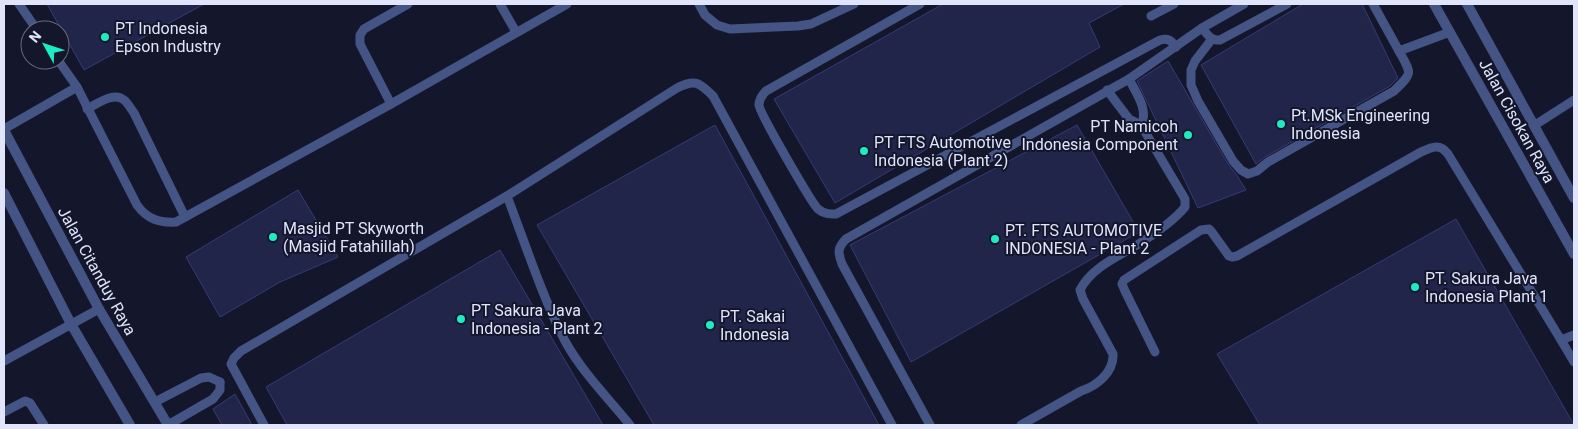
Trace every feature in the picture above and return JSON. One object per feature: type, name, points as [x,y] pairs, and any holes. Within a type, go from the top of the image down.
[{"type":"street","name":"Jalan Cisokan Raya","points":[[1434,4],[1574,254]]},
{"type":"street","name":"Jalan Cisokan Raya","points":[[1467,4],[1574,198]]},
{"type":"street","name":"Jalan Citanduy Raya","points":[[4,129],[99,310],[156,402],[168,425]]},
{"type":"street","points":[[4,193],[71,324],[130,425]]},
{"type":"lane","points":[[18,4],[30,20]]},
{"type":"lane","points":[[391,104],[360,44],[360,35],[364,29],[408,4]]},
{"type":"lane","points":[[500,4],[516,32]]},
{"type":"lane","points":[[65,70],[77,87],[137,205],[144,214],[164,223],[176,222],[391,104],[566,4]]},
{"type":"lane","points":[[699,4],[705,15],[717,25],[730,29],[811,24],[854,4]]},
{"type":"lane","points":[[920,4],[766,91],[761,97],[759,106],[788,160],[811,201],[826,214],[836,214],[1160,40],[1172,41],[1176,46]]},
{"type":"lane","points":[[1151,16],[1174,4]]},
{"type":"lane","points":[[930,425],[842,264],[838,253],[839,246],[846,239],[1129,79],[1202,28],[1244,4]]},
{"type":"lane","points":[[1202,28],[1212,39],[1215,41],[1220,40],[1287,4]]},
{"type":"lane","points":[[1212,39],[1196,61],[1192,70],[1191,85],[1198,101],[1233,162],[1248,174],[1257,171],[1268,162],[1394,92],[1409,75],[1409,70],[1373,4]]},
{"type":"lane","points":[[1399,51],[1450,32]]},
{"type":"lane","points":[[1129,79],[1144,112],[1144,120],[1141,125]]},
{"type":"lane","points":[[264,425],[234,373],[231,364],[241,351],[507,196],[689,82],[702,85],[713,96],[892,425]]},
{"type":"lane","points":[[4,129],[77,87]]},
{"type":"lane","points":[[1021,425],[1081,391],[1091,388],[1110,370],[1114,362],[1113,354],[1080,290],[1083,284],[1103,265],[1164,226],[1186,207],[1185,199],[1141,125],[1129,120],[1108,90]]},
{"type":"lane","points":[[88,109],[112,96],[124,100],[134,113],[186,217]]},
{"type":"lane","points":[[1535,125],[1574,100]]},
{"type":"lane","points":[[1156,352],[1125,291],[1122,284],[1124,280],[1201,230],[1209,229],[1229,256],[1232,258],[1237,256],[1434,146],[1442,148],[1448,154],[1574,362]]},
{"type":"lane","points":[[507,196],[550,308],[566,341],[602,392],[630,425]]},
{"type":"lane","points":[[4,361],[99,310]]},
{"type":"lane","points":[[1561,340],[1574,334]]},
{"type":"lane","points":[[220,382],[234,373]]},
{"type":"lane","points":[[156,402],[201,378],[209,377],[220,382]]},
{"type":"lane","points":[[168,425],[212,399],[220,390],[220,382]]},
{"type":"lane","points":[[4,412],[27,401],[44,425]]},
{"type":"building","name":"PT Indonesia Epson Industry","points":[[47,4],[204,4],[84,70],[70,45],[70,20],[56,20]]},
{"type":"building","name":"PT FTS Automotive Indonesia (Plant 2)","points":[[943,4],[1124,4],[1089,23],[1100,47],[835,203],[774,99]]},
{"type":"building","name":"Pt.MSk Engineering Indonesia","points":[[1303,4],[1362,4],[1398,78],[1390,86],[1265,157],[1256,164],[1201,65]]},
{"type":"building","name":"PT Namicoh Indonesia Component","points":[[1168,61],[1228,164],[1246,190],[1198,208],[1137,81]]},
{"type":"building","name":"PT. Sakai Indonesia","points":[[715,125],[879,425],[654,425],[537,225]]},
{"type":"building","name":"PT. FTS AUTOMOTIVE INDONESIA - Plant 2","points":[[1077,125],[1139,232],[911,362],[850,245]]},
{"type":"building","name":"Masjid PT Skyworth (Masjid Fatahillah)","points":[[298,190],[338,257],[280,282],[220,317],[186,257]]},
{"type":"building","name":"PT. Sakura Java Indonesia Plant 1","points":[[1456,219],[1574,425],[1260,425],[1217,354]]},
{"type":"building","name":"PT Sakura Java Indonesia - Plant 2","points":[[500,250],[603,425],[287,425],[266,387]]},
{"type":"building","points":[[235,394],[252,425],[222,425],[213,409]]},
{"type":"place","name":"PT Indonesia Epson Industry","points":[[105,37]]},
{"type":"place","name":"Pt.MSk Engineering Indonesia","points":[[1281,124]]},
{"type":"place","name":"PT Namicoh Indonesia Component","points":[[1188,135]]},
{"type":"place","name":"PT FTS Automotive Indonesia (Plant 2)","points":[[864,151]]},
{"type":"place","name":"Masjid PT Skyworth (Masjid Fatahillah)","points":[[273,237]]},
{"type":"place","name":"PT. FTS AUTOMOTIVE INDONESIA - Plant 2","points":[[995,239]]},
{"type":"place","name":"PT. Sakura Java Indonesia Plant 1","points":[[1415,287]]},
{"type":"place","name":"PT Sakura Java Indonesia - Plant 2","points":[[461,319]]},
{"type":"place","name":"PT. Sakai Indonesia","points":[[710,325]]}]
